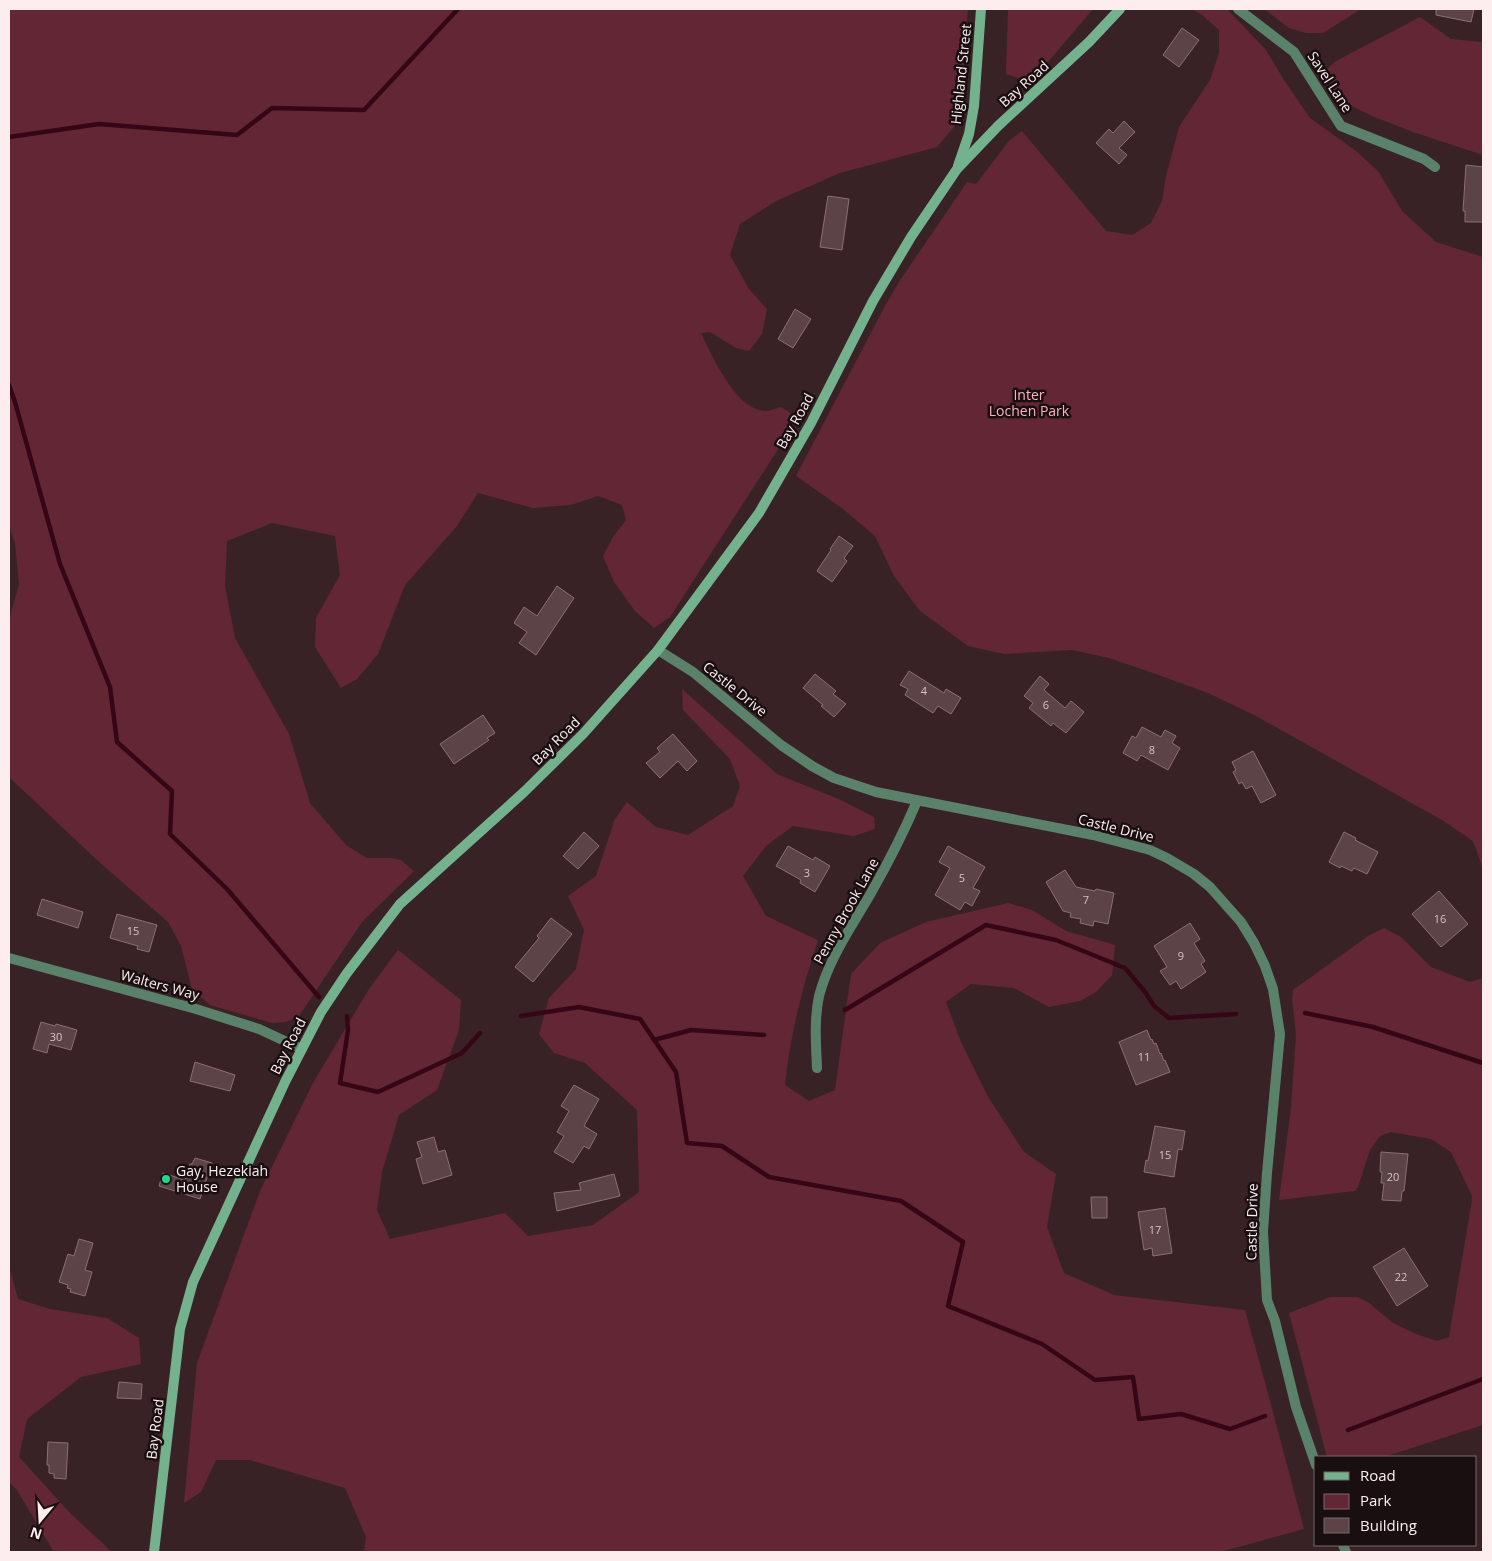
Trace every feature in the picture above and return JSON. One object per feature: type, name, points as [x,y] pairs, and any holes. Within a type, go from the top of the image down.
[{"type":"main road","name":"Highland Street","points":[[957,169],[969,134],[974,106],[981,9]]},
{"type":"main road","name":"Bay Road","points":[[154,1552],[180,1329],[191,1290],[277,1098],[321,1012],[347,973],[400,904],[524,792],[583,734],[658,650],[759,513],[811,423],[873,301],[911,237],[957,169],[998,126],[1089,42],[1120,9]]},
{"type":"street","name":"Savel Lane","points":[[1238,9],[1294,52],[1341,126],[1424,159],[1435,167]]},
{"type":"street","name":"Castle Drive","points":[[658,650],[693,672],[782,745],[824,773],[863,788],[917,801],[1093,835],[1150,850],[1194,874],[1210,887],[1241,922],[1265,966],[1272,989],[1280,1034],[1263,1232],[1267,1300],[1275,1321],[1296,1407],[1314,1459]]},
{"type":"street","name":"Penny Brook Lane","points":[[817,1068],[816,1014],[824,980],[842,940],[889,860],[917,801]]},
{"type":"street","name":"Walters Way","points":[[9,958],[196,1009],[259,1029],[302,1049]]},
{"type":"green space","points":[[9,9],[968,9],[959,121],[937,147],[840,173],[776,201],[740,224],[730,255],[749,289],[767,309],[762,334],[749,351],[736,348],[710,332],[701,333],[726,381],[745,402],[755,409],[766,411],[781,407],[795,416],[793,426],[670,617],[654,628],[635,611],[614,582],[603,556],[613,537],[626,520],[622,505],[598,496],[571,505],[533,508],[478,493],[457,526],[405,585],[378,654],[357,679],[341,688],[315,647],[316,618],[340,575],[335,536],[272,523],[227,541],[225,586],[235,638],[289,734],[310,803],[346,845],[367,858],[401,860],[414,871],[362,922],[299,1016],[286,1022],[272,1023],[210,1005],[192,989],[181,946],[168,922],[98,861],[9,777],[9,620],[19,584],[15,543],[9,527]]},
{"type":"green space","points":[[1008,9],[1093,9],[1031,82],[1006,74]]},
{"type":"green space","name":"Inter Lochen Park","points":[[1191,9],[1227,9],[1266,50],[1310,118],[1356,151],[1378,171],[1402,211],[1436,242],[1483,257],[1483,869],[1473,841],[1442,820],[1256,716],[1208,693],[1109,658],[1072,650],[1004,654],[968,646],[920,611],[894,576],[875,536],[843,509],[796,476],[899,282],[967,182],[976,184],[1009,141],[1022,131],[1106,231],[1132,235],[1151,223],[1162,201],[1166,176],[1179,127],[1210,80],[1219,53],[1219,30],[1201,14]]},
{"type":"green space","points":[[1264,9],[1361,9],[1323,33],[1306,33],[1289,28]]},
{"type":"green space","points":[[1420,17],[1451,39],[1483,41],[1483,155],[1413,132],[1372,116],[1340,100],[1330,82],[1327,69],[1336,61]]},
{"type":"green space","points":[[682,689],[777,774],[841,800],[874,817],[875,829],[854,836],[793,826],[766,846],[743,876],[766,916],[818,940],[797,1012],[785,1085],[809,1101],[835,1090],[851,974],[880,943],[926,922],[1008,903],[1032,910],[1066,931],[1115,945],[1112,975],[1096,992],[1080,1001],[1049,1007],[1014,988],[971,984],[946,1002],[961,1042],[988,1097],[1024,1152],[1056,1174],[1047,1227],[1064,1273],[1114,1295],[1245,1310],[1304,1529],[1220,1552],[364,1552],[366,1537],[345,1488],[250,1460],[216,1460],[201,1492],[184,1503],[197,1363],[260,1191],[313,1083],[369,989],[398,950],[461,1000],[459,1030],[437,1090],[399,1115],[382,1172],[377,1210],[390,1239],[505,1213],[528,1236],[593,1225],[639,1192],[637,1110],[585,1063],[554,1053],[539,1034],[549,998],[576,969],[584,930],[568,896],[596,876],[615,819],[627,802],[656,827],[688,835],[733,806],[740,786],[730,759],[683,710]]},
{"type":"green space","points":[[1384,928],[1401,937],[1431,967],[1470,982],[1483,978],[1483,1425],[1387,1456],[1327,1456],[1289,1313],[1330,1297],[1358,1297],[1369,1303],[1393,1323],[1416,1334],[1437,1341],[1449,1337],[1472,1200],[1472,1196],[1451,1152],[1431,1139],[1391,1132],[1380,1136],[1370,1150],[1355,1191],[1279,1200],[1291,1108],[1296,1035],[1292,999],[1293,990],[1368,936]]},
{"type":"green space","points":[[9,1266],[18,1299],[50,1309],[107,1318],[139,1338],[141,1364],[81,1377],[27,1419],[19,1457],[71,1514],[112,1552],[54,1552],[17,1490],[9,1482]]},
{"type":"building","points":[[1436,9],[1474,9],[1471,22],[1436,15]]},
{"type":"building","points":[[1182,28],[1199,40],[1179,67],[1163,55]]},
{"type":"building","points":[[1124,121],[1135,132],[1119,148],[1127,155],[1119,164],[1096,143],[1109,129],[1113,133]]},
{"type":"building","points":[[1466,165],[1483,167],[1483,222],[1465,222],[1465,211],[1463,211]]},
{"type":"building","points":[[828,196],[849,199],[842,250],[820,247]]},
{"type":"building","points":[[795,309],[811,319],[793,348],[778,339]]},
{"type":"building","points":[[839,536],[853,546],[844,558],[847,561],[832,582],[817,571]]},
{"type":"building","points":[[557,586],[574,598],[536,655],[519,643],[527,632],[514,623],[524,607],[537,616]]},
{"type":"building","points":[[909,671],[944,693],[946,689],[961,698],[951,714],[938,706],[933,713],[905,695],[908,689],[900,685]]},
{"type":"building","points":[[815,674],[836,691],[833,694],[846,704],[834,717],[803,688]]},
{"type":"building","points":[[1040,676],[1049,684],[1044,690],[1065,708],[1071,701],[1084,712],[1066,733],[1053,723],[1051,726],[1029,708],[1033,703],[1024,696]]},
{"type":"building","points":[[483,715],[495,733],[487,738],[489,740],[454,764],[440,744]]},
{"type":"building","points":[[1142,727],[1161,737],[1165,730],[1176,736],[1172,743],[1180,748],[1168,770],[1141,755],[1137,761],[1123,753],[1132,736],[1136,738]]},
{"type":"building","points":[[673,734],[697,761],[687,771],[678,761],[660,778],[646,763],[660,752],[657,748]]},
{"type":"building","points":[[1253,751],[1276,795],[1261,803],[1252,786],[1246,789],[1242,782],[1239,784],[1233,772],[1236,770],[1232,762]]},
{"type":"building","points":[[584,832],[599,846],[578,869],[563,856]]},
{"type":"building","points":[[1344,832],[1378,852],[1367,874],[1354,868],[1352,871],[1341,866],[1340,868],[1329,862]]},
{"type":"building","points":[[788,846],[813,860],[815,857],[830,866],[815,892],[800,883],[801,880],[776,866]]},
{"type":"building","points":[[948,846],[985,867],[973,888],[980,891],[972,906],[965,902],[960,910],[935,895],[950,868],[939,862]]},
{"type":"building","points":[[1065,870],[1076,887],[1114,893],[1108,924],[1094,921],[1093,926],[1080,923],[1081,919],[1070,917],[1071,913],[1063,911],[1046,882]]},
{"type":"building","points":[[1439,891],[1468,924],[1441,947],[1412,914]]},
{"type":"building","points":[[42,899],[83,912],[78,928],[37,915]]},
{"type":"building","points":[[117,914],[157,925],[149,952],[137,949],[138,946],[110,938]]},
{"type":"building","points":[[551,918],[572,934],[533,982],[515,967],[539,938],[537,936]]},
{"type":"building","points":[[1190,923],[1200,939],[1194,943],[1205,961],[1201,964],[1206,972],[1181,989],[1176,981],[1170,985],[1160,971],[1167,967],[1154,946]]},
{"type":"building","points":[[41,1022],[77,1030],[71,1050],[49,1044],[47,1053],[33,1049]]},
{"type":"building","points":[[1147,1030],[1151,1040],[1154,1044],[1156,1043],[1170,1072],[1136,1085],[1119,1042]]},
{"type":"building","points":[[195,1062],[235,1075],[230,1091],[190,1081]]},
{"type":"building","points":[[574,1085],[599,1099],[584,1126],[597,1134],[589,1149],[584,1146],[573,1163],[554,1152],[564,1136],[557,1132],[569,1111],[561,1106]]},
{"type":"building","points":[[1155,1126],[1185,1131],[1182,1150],[1178,1149],[1174,1177],[1144,1172]]},
{"type":"building","points":[[434,1137],[438,1152],[445,1150],[452,1175],[423,1184],[416,1159],[422,1157],[417,1142]]},
{"type":"building","points":[[1381,1152],[1408,1154],[1401,1201],[1382,1200],[1384,1183],[1381,1183]]},
{"type":"building","name":"Gay, Hezekiah House","points":[[195,1158],[212,1163],[200,1199],[159,1186],[163,1173],[185,1180],[190,1164],[192,1164]]},
{"type":"building","points":[[614,1174],[620,1196],[557,1211],[554,1193],[581,1190],[579,1183]]},
{"type":"building","points":[[1091,1197],[1107,1197],[1107,1218],[1092,1218]]},
{"type":"building","points":[[1165,1208],[1172,1253],[1153,1256],[1152,1248],[1144,1250],[1138,1212]]},
{"type":"building","points":[[79,1239],[93,1243],[85,1270],[92,1272],[85,1296],[70,1292],[71,1289],[67,1288],[68,1285],[59,1282],[68,1254],[74,1256]]},
{"type":"building","points":[[1404,1248],[1428,1286],[1397,1306],[1373,1267]]},
{"type":"building","points":[[119,1382],[142,1384],[141,1399],[117,1398]]},
{"type":"building","points":[[48,1442],[68,1443],[66,1479],[54,1478],[54,1474],[49,1473],[49,1465],[47,1465]]},
{"type":"waterway","points":[[9,137],[99,124],[237,135],[272,108],[364,110],[458,9]]},
{"type":"waterway","points":[[9,385],[60,564],[110,687],[117,742],[172,791],[170,834],[227,889],[319,997]]},
{"type":"waterway","points":[[845,1010],[986,925],[1056,940],[1125,968],[1154,1006],[1169,1018],[1236,1014]]},
{"type":"waterway","points":[[521,1016],[579,1007],[640,1019],[676,1072],[687,1143],[722,1146],[769,1177],[901,1201],[963,1242],[948,1306],[1042,1344],[1095,1380],[1133,1377],[1139,1419],[1181,1414],[1230,1429],[1265,1416]]},
{"type":"waterway","points":[[1305,1013],[1373,1027],[1483,1063]]},
{"type":"waterway","points":[[347,1016],[348,1030],[340,1083],[378,1092],[462,1053],[480,1033]]},
{"type":"waterway","points":[[654,1040],[691,1030],[764,1035]]},
{"type":"waterway","points":[[1348,1430],[1483,1379]]},
{"type":"place","name":"Gay, Hezekiah House","points":[[166,1179]]}]
